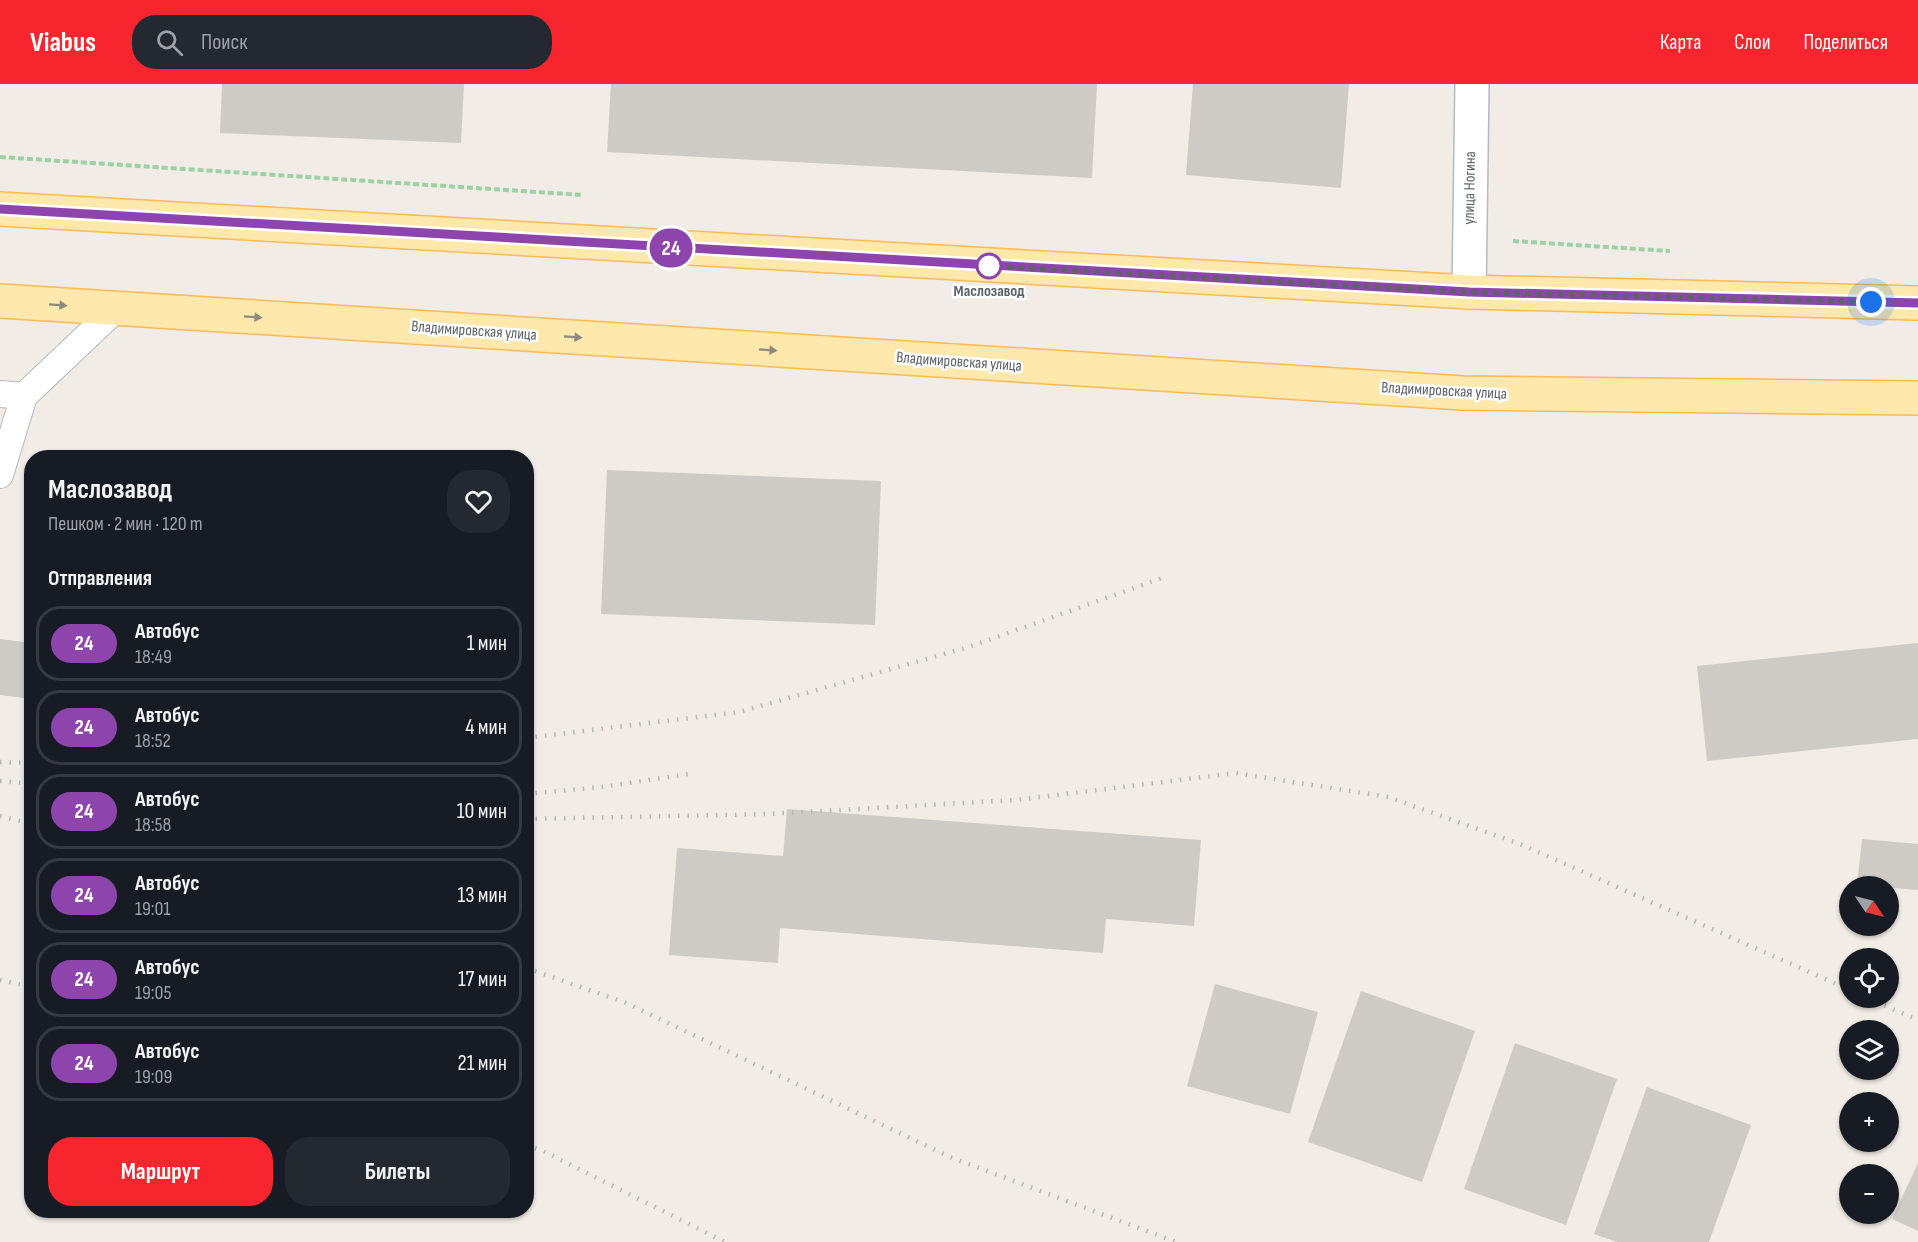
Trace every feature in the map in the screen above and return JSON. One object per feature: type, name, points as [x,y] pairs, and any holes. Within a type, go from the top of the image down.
[{"type":"main road","points":[[0,209],[1469,292],[1918,303]]},
{"type":"main road","name":"Владимировская улица","points":[[0,301],[1463,393],[1918,398]]},
{"type":"street","name":"улица Ногина","points":[[1469,292],[1472,84]]},
{"type":"lane","points":[[0,475],[12,395],[117,308]]},
{"type":"path","points":[[0,157],[592,196]]},
{"type":"path","points":[[1469,243],[1522,241],[1673,251]]},
{"type":"building","points":[[222,84],[464,84],[461,143],[220,133]]},
{"type":"building","points":[[611,84],[1097,84],[1092,178],[607,152]]},
{"type":"building","points":[[1193,84],[1349,84],[1341,188],[1186,175]]},
{"type":"building","points":[[607,470],[881,481],[875,625],[601,614]]},
{"type":"building","points":[[0,639],[24,642],[24,698],[0,695]]},
{"type":"building","points":[[1918,643],[1918,739],[1707,761],[1697,666]]},
{"type":"building","points":[[787,809],[1201,840],[1194,926],[1106,919],[1103,953],[780,928],[778,963],[669,955],[677,848],[783,856]]},
{"type":"building","points":[[1862,839],[1918,844],[1918,890],[1899,888],[1899,876],[1858,876]]},
{"type":"building","points":[[1215,984],[1318,1012],[1290,1114],[1187,1086]]},
{"type":"building","points":[[1361,991],[1475,1031],[1422,1182],[1308,1142]]},
{"type":"building","points":[[1515,1043],[1617,1079],[1566,1225],[1464,1189]]},
{"type":"building","points":[[1647,1087],[1751,1125],[1709,1242],[1617,1242],[1594,1234]]},
{"type":"building","points":[[1918,1163],[1918,1231],[1899,1222],[1899,1204]]},
{"type":"railway","points":[[534,737],[739,712],[969,647],[1162,578]]},
{"type":"railway","points":[[0,762],[24,763]]},
{"type":"railway","points":[[534,793],[602,787],[695,773]]},
{"type":"railway","points":[[534,819],[768,814],[1016,800],[1236,773],[1388,797],[1520,844],[1839,985]]},
{"type":"railway","points":[[0,781],[24,783]]},
{"type":"railway","points":[[0,816],[24,822]]},
{"type":"railway","points":[[534,971],[624,1002],[950,1157],[1176,1242]]},
{"type":"railway","points":[[0,980],[24,985]]},
{"type":"railway","points":[[1890,1008],[1918,1020]]},
{"type":"railway","points":[[534,1148],[725,1242]]},
{"type":"bus line","name":"24","points":[[0,209],[1469,292],[1918,303]]},
{"type":"place","name":"Маслозавод","points":[[989,266]]},
{"type":"route","points":[[989,266],[1469,292],[1871,302]]}]
